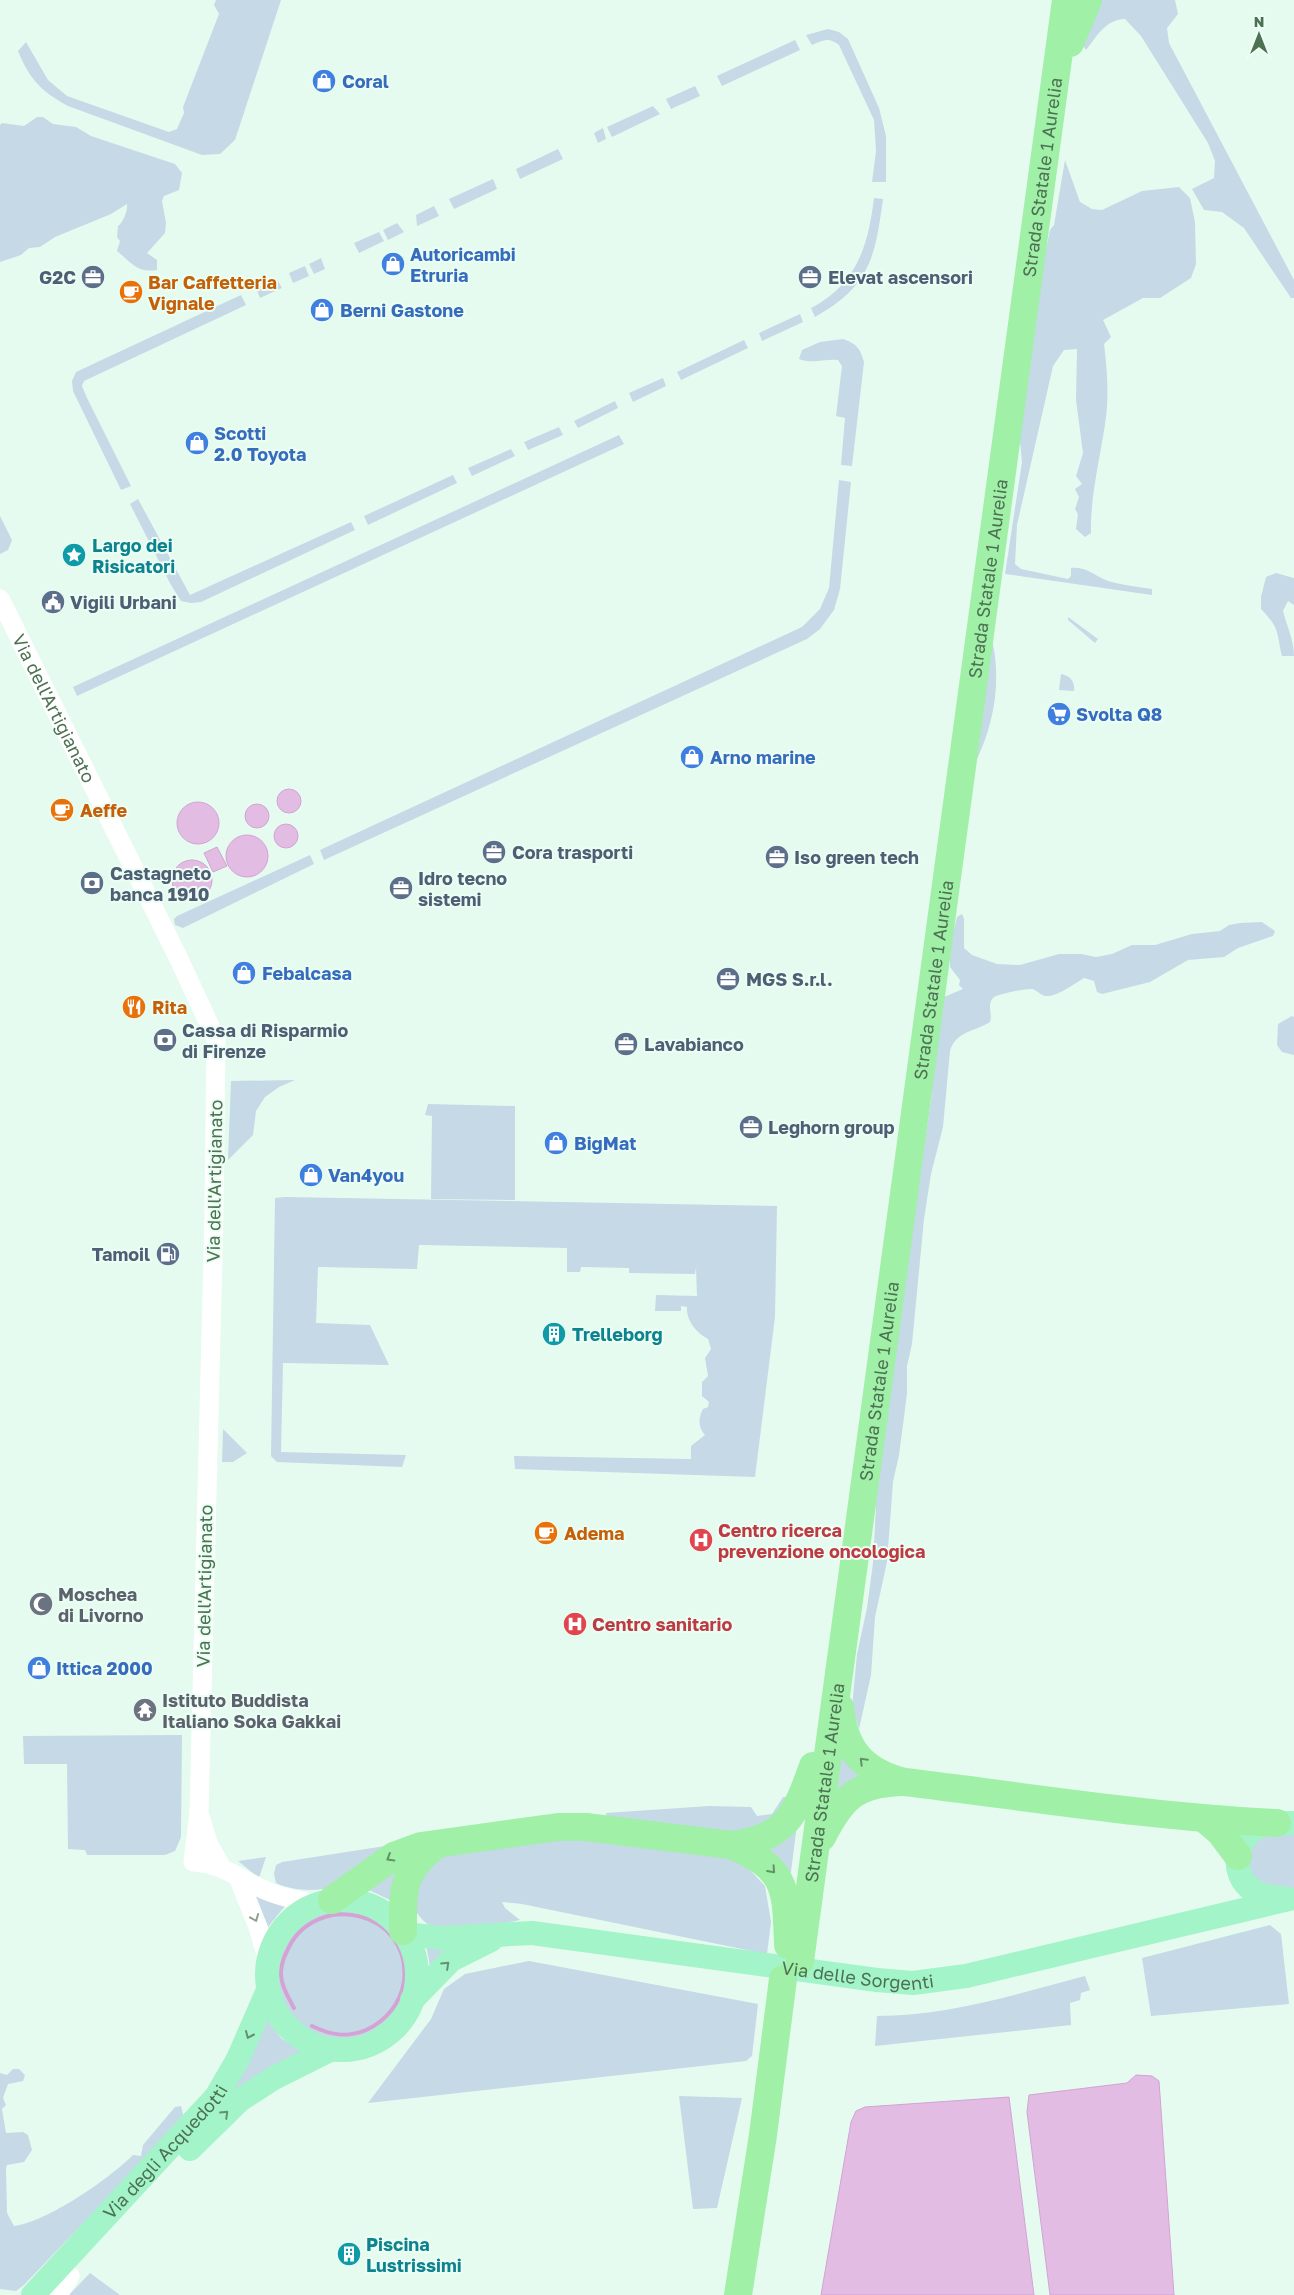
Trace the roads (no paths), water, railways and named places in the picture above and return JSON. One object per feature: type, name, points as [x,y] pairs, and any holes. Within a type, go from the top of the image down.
[{"type":"highway","name":"Strada Statale 1 Aurelia","points":[[752,2295],[813,1766],[1052,0]]},
{"type":"highway","name":"Strada Statale 1 Aurelia","points":[[738,2295],[791,1965],[815,1852],[1066,0]]},
{"type":"highway","points":[[1052,104],[1066,53],[1088,0]]},
{"type":"highway","points":[[839,1672],[841,1718],[846,1738],[853,1750],[874,1771],[905,1782]]},
{"type":"highway","points":[[731,1845],[762,1839],[785,1825],[793,1814],[813,1766]]},
{"type":"highway","points":[[815,1852],[834,1814],[852,1794],[876,1784],[905,1782],[1206,1820],[1286,1823]]},
{"type":"highway","points":[[1206,1820],[1220,1832],[1237,1861]]},
{"type":"highway","points":[[324,1902],[394,1856],[422,1846],[558,1828],[586,1827],[731,1845],[761,1859],[780,1880],[787,1906],[791,1965]]},
{"type":"highway","points":[[404,1933],[403,1897],[408,1874],[415,1863],[436,1845]]},
{"type":"main road","name":"Via delle Sorgenti","points":[[1204,1918],[1222,1905],[1232,1889],[1237,1861],[1243,1842],[1253,1830],[1286,1823]]},
{"type":"main road","name":"Via delle Sorgenti","points":[[1237,1861],[1240,1877],[1255,1892],[1266,1896],[1291,1898]]},
{"type":"main road","name":"Via delle Sorgenti","points":[[404,1933],[442,1938],[532,1933],[877,1980],[913,1983],[966,1976],[1291,1898]]},
{"type":"main road","points":[[344,1900],[366,1904],[387,1915],[404,1933],[414,1952],[417,1971],[412,2000],[400,2022],[381,2039],[358,2048],[332,2049],[309,2043],[291,2030],[276,2011],[268,1990],[268,1961],[274,1942],[284,1926],[299,1913],[324,1902],[344,1900]]},
{"type":"main road","name":"Via delle Sorgenti","points":[[412,2000],[451,1960],[474,1947],[507,1934]]},
{"type":"main road","name":"Via degli Acquedotti","points":[[33,2295],[216,2097],[238,2059],[268,1990]]},
{"type":"main road","name":"Via degli Acquedotti","points":[[50,2295],[64,2285],[204,2134],[240,2100],[274,2078],[332,2049]]},
{"type":"street","name":"Via dell'Artigianato","points":[[0,600],[178,955],[216,1039],[214,1215],[199,1812],[193,1862],[221,1866]]},
{"type":"street","name":"Via dell'Artigianato","points":[[199,1812],[208,1843],[221,1866]]},
{"type":"street","points":[[221,1866],[238,1877],[270,1892],[324,1902]]},
{"type":"street","points":[[238,1877],[258,1927],[268,1961]]},
{"type":"waterway","points":[[294,2008],[287,1995],[281,1977],[281,1970],[287,1951],[300,1932],[318,1920],[338,1915],[359,1916],[378,1924],[393,1938],[402,1957],[404,1981],[400,1997],[386,2016],[366,2030],[345,2035],[325,2032],[312,2026]]},
{"type":"place","name":"Coral","points":[[324,81]]},
{"type":"place","name":"Autoricambi Etruria","points":[[393,264]]},
{"type":"place","name":"G2C","points":[[93,277]]},
{"type":"place","name":"Elevat ascensori","points":[[810,277]]},
{"type":"place","name":"Bar Caffetteria Vignale","points":[[131,292]]},
{"type":"place","name":"Berni Gastone","points":[[322,310]]},
{"type":"place","name":"Scotti 2.0 Toyota","points":[[197,443]]},
{"type":"place","name":"Largo dei Risicatori","points":[[74,555]]},
{"type":"place","name":"Vigili Urbani","points":[[53,602]]},
{"type":"place","name":"Svolta Q8","points":[[1059,714]]},
{"type":"place","name":"Arno marine","points":[[692,757]]},
{"type":"place","name":"Aeffe","points":[[62,810]]},
{"type":"place","name":"Cora trasporti","points":[[494,852]]},
{"type":"place","name":"Iso green tech","points":[[777,857]]},
{"type":"place","name":"Castagneto banca 1910","points":[[92,883]]},
{"type":"place","name":"Idro tecno sistemi","points":[[401,888]]},
{"type":"place","name":"Febalcasa","points":[[244,973]]},
{"type":"place","name":"MGS S.r.l.","points":[[728,979]]},
{"type":"place","name":"Rita","points":[[134,1007]]},
{"type":"place","name":"Cassa di Risparmio di Firenze","points":[[165,1040]]},
{"type":"place","name":"Lavabianco","points":[[626,1044]]},
{"type":"place","name":"Leghorn group","points":[[751,1127]]},
{"type":"place","name":"BigMat","points":[[556,1143]]},
{"type":"place","name":"Van4you","points":[[311,1175]]},
{"type":"place","name":"Tamoil","points":[[168,1254]]},
{"type":"place","name":"Trelleborg","points":[[554,1334]]},
{"type":"place","name":"Adema","points":[[546,1533]]},
{"type":"place","name":"Centro ricerca prevenzione oncologica","points":[[701,1540]]},
{"type":"place","name":"Moschea di Livorno","points":[[41,1604]]},
{"type":"place","name":"Centro sanitario","points":[[575,1624]]},
{"type":"place","name":"Ittica 2000","points":[[39,1668]]},
{"type":"place","name":"Istituto Buddista Italiano Soka Gakkai","points":[[145,1710]]},
{"type":"place","name":"Piscina Lustrissimi","points":[[349,2254]]}]
